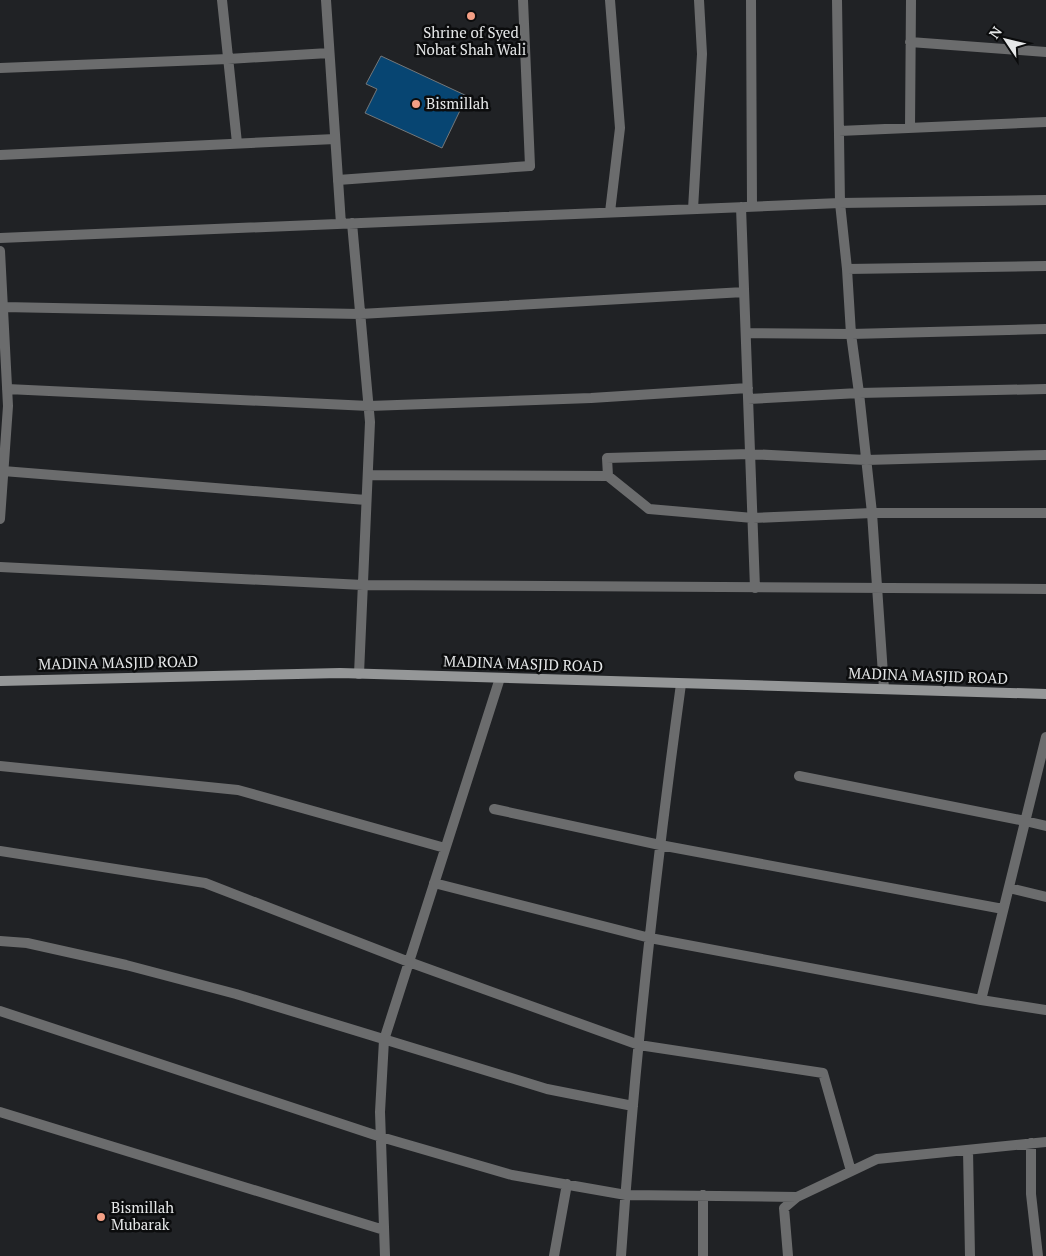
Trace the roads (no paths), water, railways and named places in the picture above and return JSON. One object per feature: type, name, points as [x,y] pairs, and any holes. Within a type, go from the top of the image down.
[{"type":"street","points":[[222,0],[237,143]]},
{"type":"street","points":[[326,0],[341,224]]},
{"type":"street","points":[[338,180],[530,166],[523,0]]},
{"type":"street","points":[[610,0],[620,128],[610,212]]},
{"type":"street","points":[[693,209],[702,54],[699,0]]},
{"type":"street","points":[[752,0],[752,206]]},
{"type":"street","points":[[837,0],[840,202],[847,269],[850,334],[859,393],[872,513],[884,689]]},
{"type":"street","points":[[910,128],[911,0]]},
{"type":"street","points":[[910,42],[1046,52]]},
{"type":"street","points":[[0,68],[329,53]]},
{"type":"street","points":[[839,131],[1046,122]]},
{"type":"street","points":[[0,156],[335,138]]},
{"type":"street","points":[[0,238],[840,202],[1046,200]]},
{"type":"street","points":[[741,207],[755,588]]},
{"type":"street","points":[[352,223],[370,422],[359,674]]},
{"type":"street","points":[[0,251],[8,406],[0,519]]},
{"type":"street","points":[[847,269],[1046,266]]},
{"type":"street","points":[[3,307],[360,314],[744,292]]},
{"type":"street","points":[[746,333],[850,334],[1046,329]]},
{"type":"street","points":[[7,388],[368,406],[591,398],[1046,388]]},
{"type":"street","points":[[608,476],[607,458],[750,454],[866,460],[1046,455]]},
{"type":"street","points":[[3,471],[366,500]]},
{"type":"street","points":[[368,475],[608,476],[649,509],[753,518],[872,513],[1046,513]]},
{"type":"street","points":[[0,567],[363,585],[1046,589]]},
{"type":"street","name":"MADINA MASJID ROAD","points":[[0,681],[359,674],[1046,694]]},
{"type":"street","points":[[385,1256],[380,1112],[384,1040],[500,678]]},
{"type":"street","points":[[621,1256],[633,1106],[650,938],[681,684]]},
{"type":"street","points":[[981,1000],[1046,736]]},
{"type":"street","points":[[0,766],[238,790],[445,848]]},
{"type":"street","points":[[799,776],[1046,826]]},
{"type":"street","points":[[494,809],[660,845],[1003,909]]},
{"type":"street","points":[[0,851],[205,883],[409,962],[639,1045],[822,1074],[851,1171]]},
{"type":"street","points":[[434,883],[650,938],[981,1000],[1046,1010]]},
{"type":"street","points":[[1009,888],[1046,897]]},
{"type":"street","points":[[0,941],[27,943],[153,972],[236,994],[547,1089],[633,1106]]},
{"type":"street","points":[[0,1011],[381,1137],[512,1176],[626,1195],[797,1196]]},
{"type":"street","points":[[0,1112],[384,1230]]},
{"type":"street","points":[[788,1256],[784,1208],[797,1196],[877,1159],[1046,1142]]},
{"type":"street","points":[[1031,1143],[1031,1194],[1038,1256]]},
{"type":"street","points":[[968,1150],[970,1256]]},
{"type":"street","points":[[554,1256],[567,1184]]},
{"type":"street","points":[[703,1195],[703,1256]]},
{"type":"place","name":"Shrine of Syed Nobat Shah Wali","points":[[471,16]]},
{"type":"place","name":"Bismillah","points":[[416,104]]},
{"type":"place","name":"Bismillah Mubarak","points":[[101,1217]]}]
